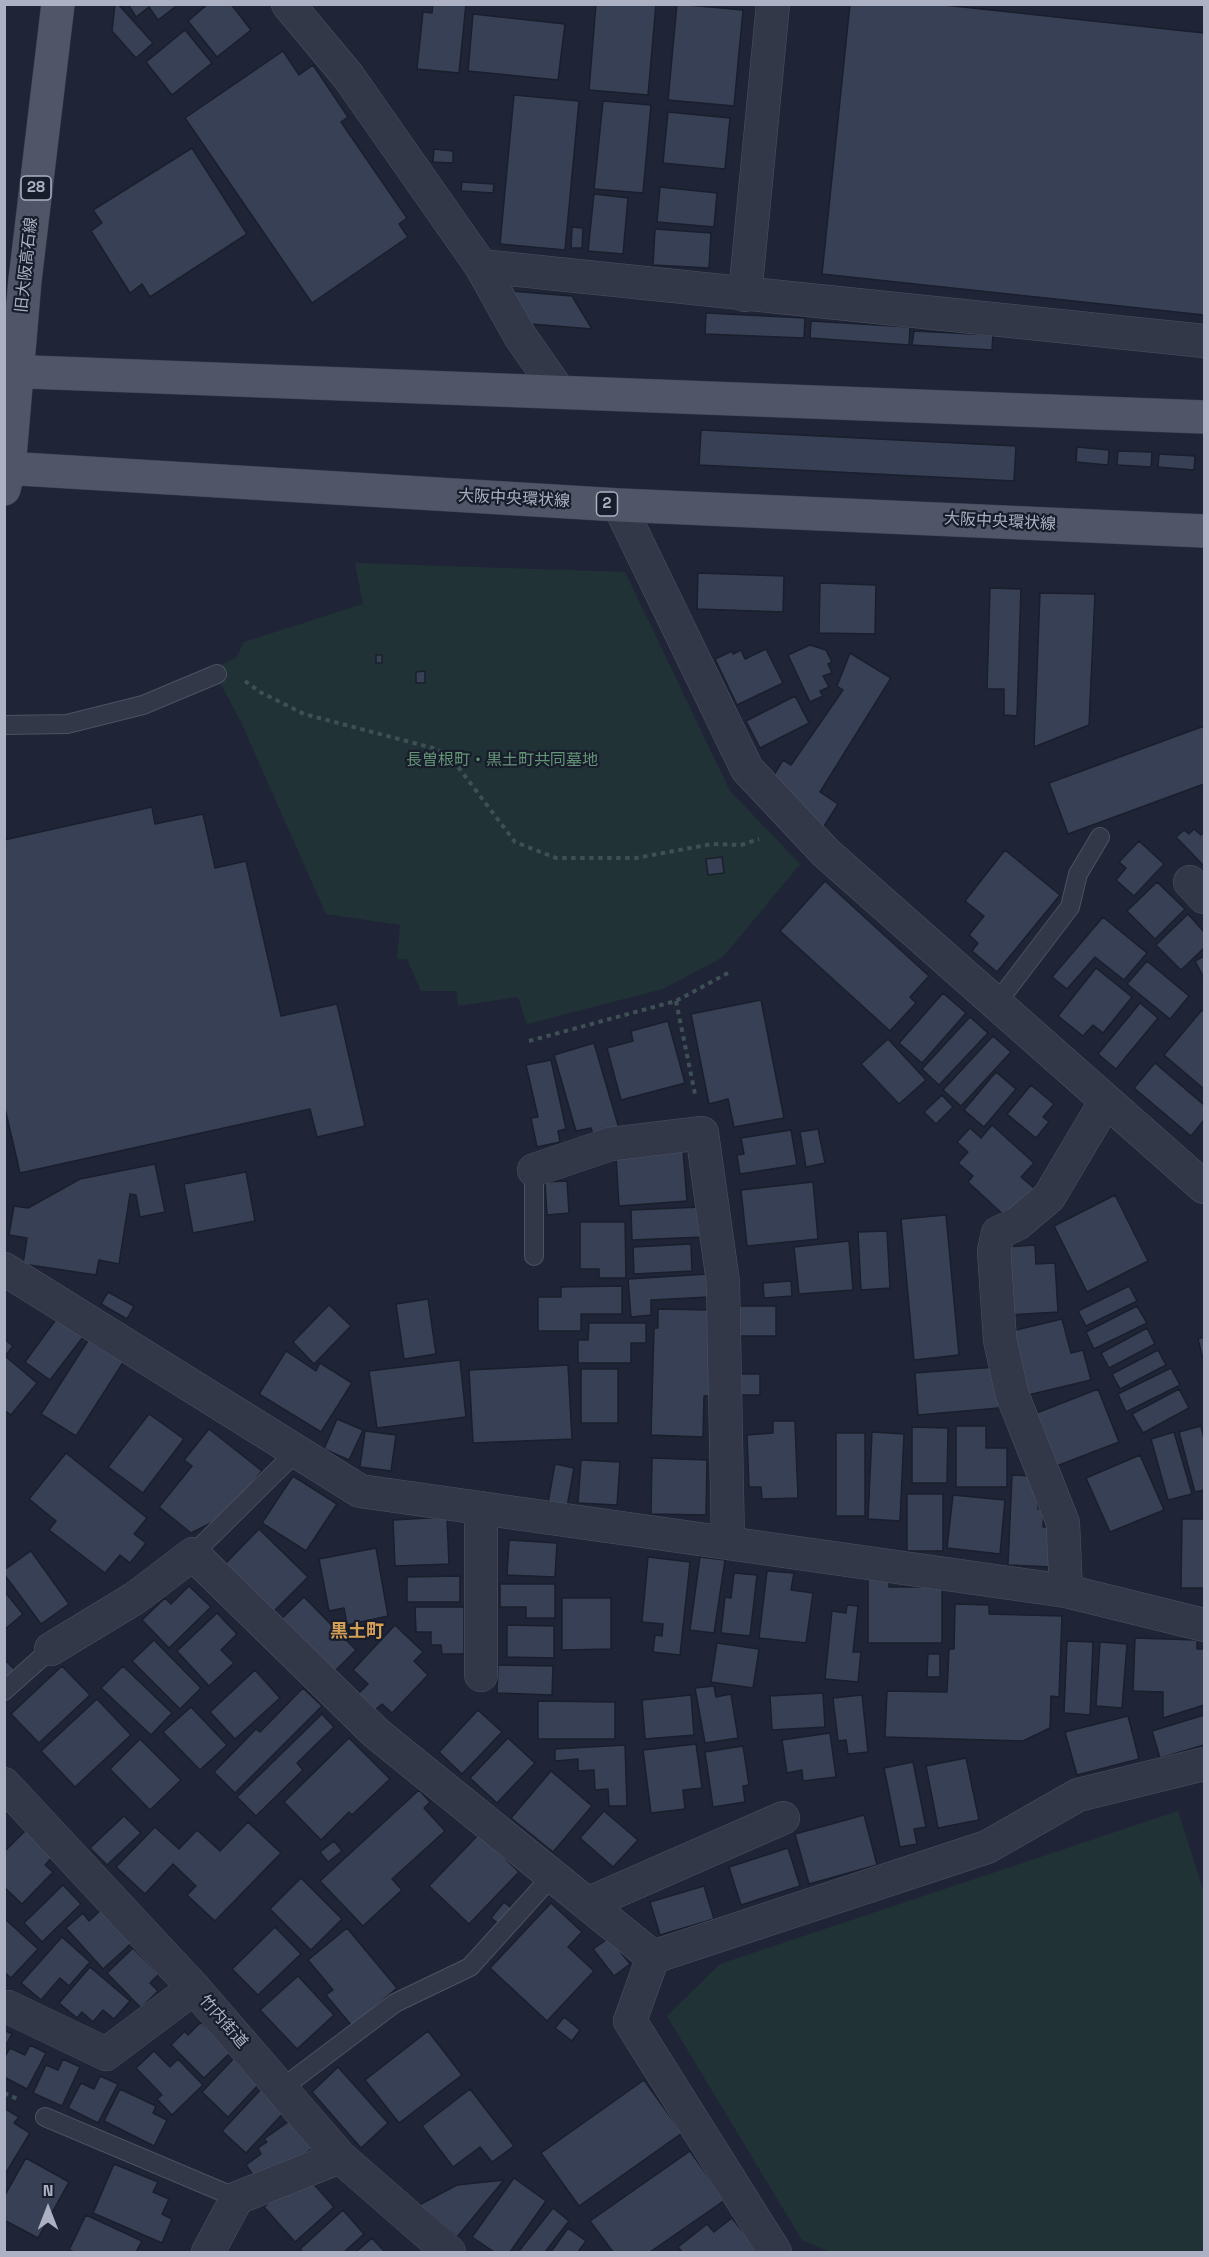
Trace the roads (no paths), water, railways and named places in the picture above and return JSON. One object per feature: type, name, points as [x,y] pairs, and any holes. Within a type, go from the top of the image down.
[{"type":"main road","name":"旧大阪高石線","points":[[6,475],[10,371],[26,268],[58,4]]},
{"type":"main road","points":[[10,371],[1204,417]]},
{"type":"main road","name":"大阪中央環状線","points":[[6,475],[1204,531]]},
{"type":"street","points":[[288,4],[348,76],[481,266],[520,336],[560,392]]},
{"type":"street","points":[[745,295],[773,4]]},
{"type":"street","points":[[481,266],[1204,341]]},
{"type":"street","points":[[619,505],[747,769],[826,853],[1106,1101],[1200,1175]]},
{"type":"street","points":[[1066,1591],[1063,1523],[1012,1394],[1000,1340],[994,1251],[998,1233],[1017,1224],[1049,1197],[1106,1101]]},
{"type":"street","points":[[534,1170],[611,1144],[702,1134],[723,1282],[728,1543]]},
{"type":"street","points":[[4,1269],[360,1491],[1066,1591],[1204,1624]]},
{"type":"street","points":[[481,1508],[481,1675]]},
{"type":"street","points":[[51,1649],[135,1598],[193,1554],[376,1733],[653,1957]]},
{"type":"street","points":[[653,1957],[987,1847],[1078,1795],[1204,1764]]},
{"type":"street","name":"竹内街道","points":[[7,1794],[194,1988],[340,2157],[449,2253]]},
{"type":"street","points":[[587,1904],[783,1818]]},
{"type":"street","points":[[653,1957],[630,2021],[775,2253]]},
{"type":"street","points":[[9,2007],[106,2054],[194,1988]]},
{"type":"street","points":[[208,2253],[237,2198],[340,2157]]},
{"type":"lane","points":[[4,725],[67,724],[143,705],[217,674]]},
{"type":"lane","points":[[996,1004],[1070,907],[1078,874],[1100,837]]},
{"type":"lane","points":[[534,1170],[534,1256]]},
{"type":"lane","points":[[193,1554],[296,1452]]},
{"type":"lane","points":[[4,1691],[51,1649]]},
{"type":"lane","points":[[281,2090],[395,2003],[471,1967],[552,1876]]},
{"type":"lane","points":[[45,2117],[237,2198]]},
{"type":"district","name":"黒土町","points":[[357,1632]]},
{"type":"park label","name":"長曽根町・黒土町共同墓地","points":[[502,761]]}]
